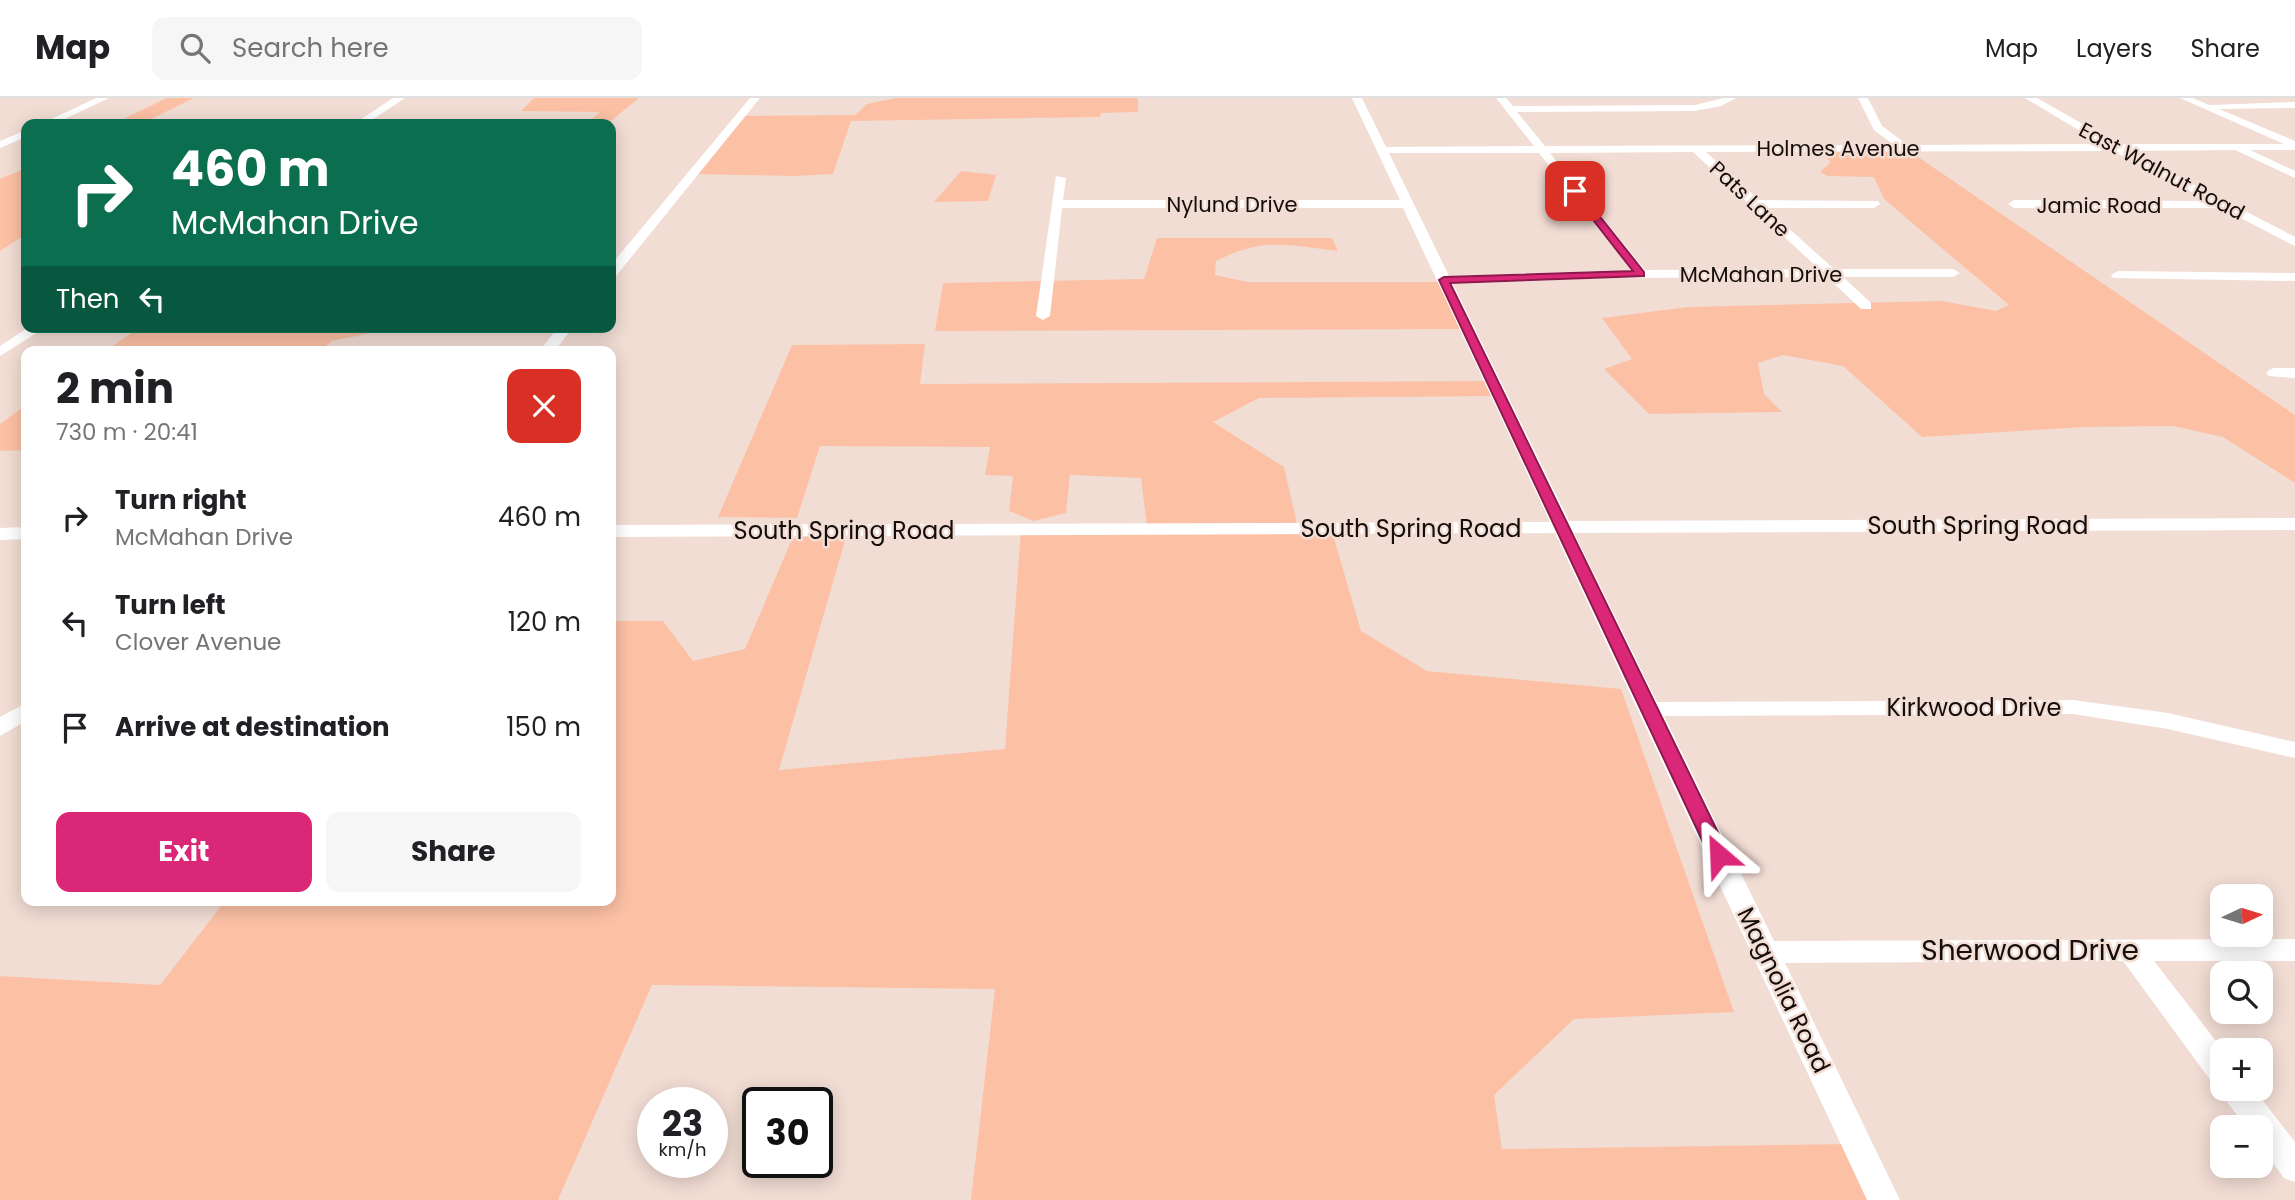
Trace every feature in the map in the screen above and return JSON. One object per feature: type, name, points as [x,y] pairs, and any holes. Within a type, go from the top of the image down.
[{"type":"street","points":[[57,119],[104,98]]},
{"type":"street","points":[[367,119],[400,98]]},
{"type":"street","points":[[616,267],[755,98]]},
{"type":"street","name":"Magnolia Road","points":[[1357,98],[1884,1200]]},
{"type":"street","points":[[1501,98],[1641,274]]},
{"type":"street","points":[[1510,109],[1686,108],[1717,104],[1731,98]]},
{"type":"street","points":[[1863,98],[1878,128],[1905,148]]},
{"type":"street","name":"East Walnut Road","points":[[2030,98],[2116,148],[2295,242]]},
{"type":"street","points":[[2185,98],[2295,146]]},
{"type":"street","points":[[2204,106],[2295,105]]},
{"type":"street","points":[[13,128],[21,130]]},
{"type":"street","points":[[0,145],[21,134]]},
{"type":"street","name":"Holmes Avenue","points":[[1382,150],[2295,146]]},
{"type":"street","points":[[2235,147],[2295,175]]},
{"type":"street","name":"Pats Lane","points":[[1696,149],[1866,306]]},
{"type":"street","points":[[1043,316],[1060,178]]},
{"type":"street","name":"Nylund Drive","points":[[1056,204],[1408,204]]},
{"type":"street","points":[[1756,204],[1874,204]]},
{"type":"street","name":"Jamic Road","points":[[2014,204],[2225,205]]},
{"type":"street","name":"McMahan Drive","points":[[1444,280],[1641,274],[1953,273]]},
{"type":"street","points":[[2118,275],[2295,277]]},
{"type":"street","points":[[0,352],[30,333]]},
{"type":"street","points":[[2274,373],[2295,373]]},
{"type":"street","name":"South Spring Road","points":[[616,531],[2295,524]]},
{"type":"street","points":[[0,534],[21,533]]},
{"type":"street","name":"Kirkwood Drive","points":[[1649,709],[2073,707],[2168,721],[2295,750]]},
{"type":"street","points":[[0,727],[21,713]]},
{"type":"street","points":[[2129,949],[2210,1056]]},
{"type":"street","name":"Sherwood Drive","points":[[1766,952],[2295,950]]},
{"type":"street","points":[[2245,1101],[2295,1167]]},
{"type":"shaded area","points":[[167,98],[194,98],[151,119],[123,119]]},
{"type":"shaded area","points":[[534,98],[639,98],[613,119],[592,119],[600,112],[521,111]]},
{"type":"shaded area","points":[[896,98],[1138,98],[1138,112],[1101,113],[1100,117],[851,121],[833,174],[693,174],[739,116],[855,115],[867,104]]},
{"type":"shaded area","points":[[1814,148],[1905,148],[2295,415],[2295,483],[2223,437],[2173,426],[2084,427],[1922,437],[1843,366],[1783,355],[1758,363],[1764,394],[1782,412],[1649,414],[1604,369],[1632,359],[1602,318],[1688,307],[1942,301],[1996,311],[2009,305],[1884,199],[1874,177],[1828,176],[1820,172],[1831,162]]},
{"type":"shaded area","points":[[21,170],[21,237],[0,251],[0,179]]},
{"type":"shaded area","points":[[961,171],[996,175],[988,201],[934,202]]},
{"type":"shaded area","points":[[1157,238],[1332,238],[1338,251],[1289,245],[1248,248],[1216,261],[1215,275],[1248,282],[1445,282],[1467,329],[935,331],[943,283],[1144,279]]},
{"type":"shaded area","points":[[131,333],[370,333],[332,341],[326,346],[113,346]]},
{"type":"shaded area","points":[[925,344],[920,384],[1494,381],[1501,396],[1259,398],[1213,422],[1284,467],[1298,528],[1331,528],[1361,631],[1427,671],[1621,689],[1734,1012],[1574,1019],[1494,1095],[1502,1149],[1852,1144],[1878,1200],[971,1200],[995,989],[652,985],[558,1200],[0,1200],[0,976],[160,985],[221,906],[616,906],[616,621],[663,621],[693,661],[745,649],[792,539],[848,530],[779,770],[1005,749],[1021,529],[1147,527],[1141,478],[1070,475],[1066,513],[1034,521],[1009,511],[1013,476],[985,475],[990,447],[820,446],[797,518],[718,517],[792,345]]},
{"type":"shaded area","points":[[21,409],[21,450],[0,451],[0,424]]},
{"type":"route","points":[[1575,191],[1641,274],[1444,280],[1719,855]]}]
